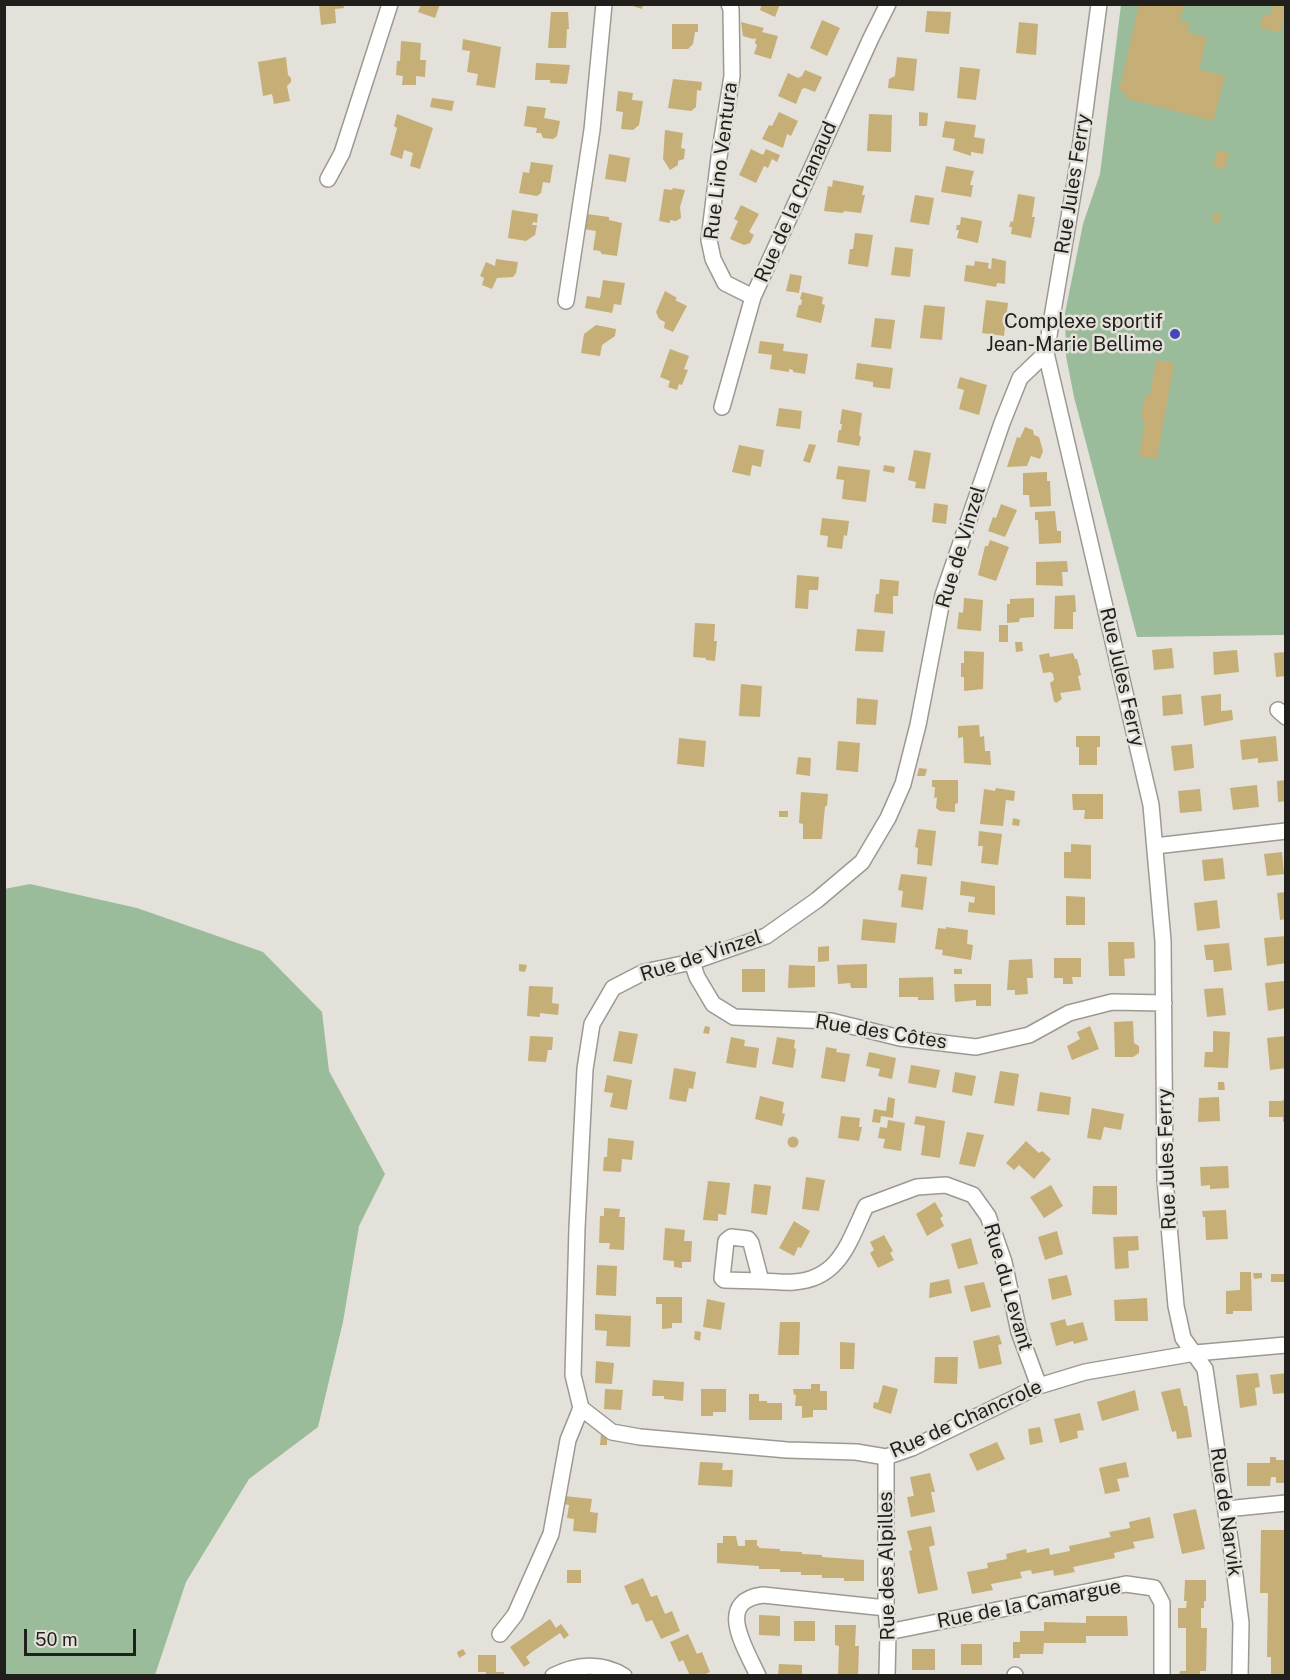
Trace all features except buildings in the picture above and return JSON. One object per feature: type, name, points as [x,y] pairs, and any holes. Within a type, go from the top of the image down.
[{"type":"street","points":[[328,179],[342,153],[390,4]]},
{"type":"street","points":[[566,300],[592,130],[604,4]]},
{"type":"street","name":"Rue Lino Ventura","points":[[729,4],[732,76],[709,240],[712,259],[725,283],[753,297]]},
{"type":"street","name":"Rue de la Chanaud","points":[[722,407],[753,297],[888,4]]},
{"type":"street","name":"Rue Jules Ferry","points":[[1099,4],[1078,164],[1046,353],[1151,805],[1163,941],[1165,1180],[1176,1306],[1183,1338],[1195,1353]]},
{"type":"street","name":"Rue de Vinzel","points":[[581,1408],[573,1375],[577,1228],[585,1069],[592,1024],[613,988],[644,972],[692,962],[766,936],[817,900],[862,862],[888,818],[906,774],[918,725],[943,595],[1002,423],[1020,378],[1046,353]]},
{"type":"street","points":[[1155,846],[1286,831]]},
{"type":"street","name":"Rue des Côtes","points":[[692,962],[697,977],[713,1004],[734,1017],[831,1021],[900,1038],[976,1047],[1029,1035],[1069,1013],[1112,1002],[1164,1003]]},
{"type":"street","name":"Rue du Levant","points":[[761,1281],[795,1282],[819,1277],[840,1260],[866,1206],[917,1187],[946,1185],[973,1195],[988,1216],[1004,1262],[1018,1332],[1039,1386]]},
{"type":"street","name":"Rue de Chancrole","points":[[581,1408],[612,1432],[640,1437],[787,1450],[856,1452],[886,1457],[912,1448],[1039,1386],[1085,1372],[1195,1353],[1286,1345]]},
{"type":"street","name":"Rue de Narvik","points":[[1195,1353],[1205,1369],[1226,1509],[1241,1623],[1240,1676]]},
{"type":"street","points":[[500,1634],[515,1615],[550,1534],[568,1440],[581,1408]]},
{"type":"street","name":"Rue des Alpilles","points":[[886,1457],[887,1676]]},
{"type":"street","points":[[1226,1509],[1286,1503]]},
{"type":"street","name":"Rue de la Camargue","points":[[888,1632],[1126,1584],[1142,1585],[1154,1588],[1162,1603],[1162,1676]]},
{"type":"street","points":[[758,1676],[735,1625],[741,1605],[750,1597],[763,1595],[886,1608]]},
{"type":"street","points":[[553,1676],[568,1670],[593,1666],[603,1666],[624,1676]]},
{"type":"green space","name":"Complexe sportif Jean-Marie Bellime","points":[[1121,5],[1285,5],[1285,635],[1137,637],[1074,397],[1066,356],[1065,313],[1083,224],[1100,174]]},
{"type":"green space","points":[[30,884],[137,908],[263,952],[322,1012],[329,1071],[385,1174],[359,1226],[343,1322],[318,1427],[249,1479],[186,1582],[155,1675],[5,1675],[4,889]]},
{"type":"place","name":"Complexe sportif Jean-Marie Bellime","points":[[1175,334]]}]
